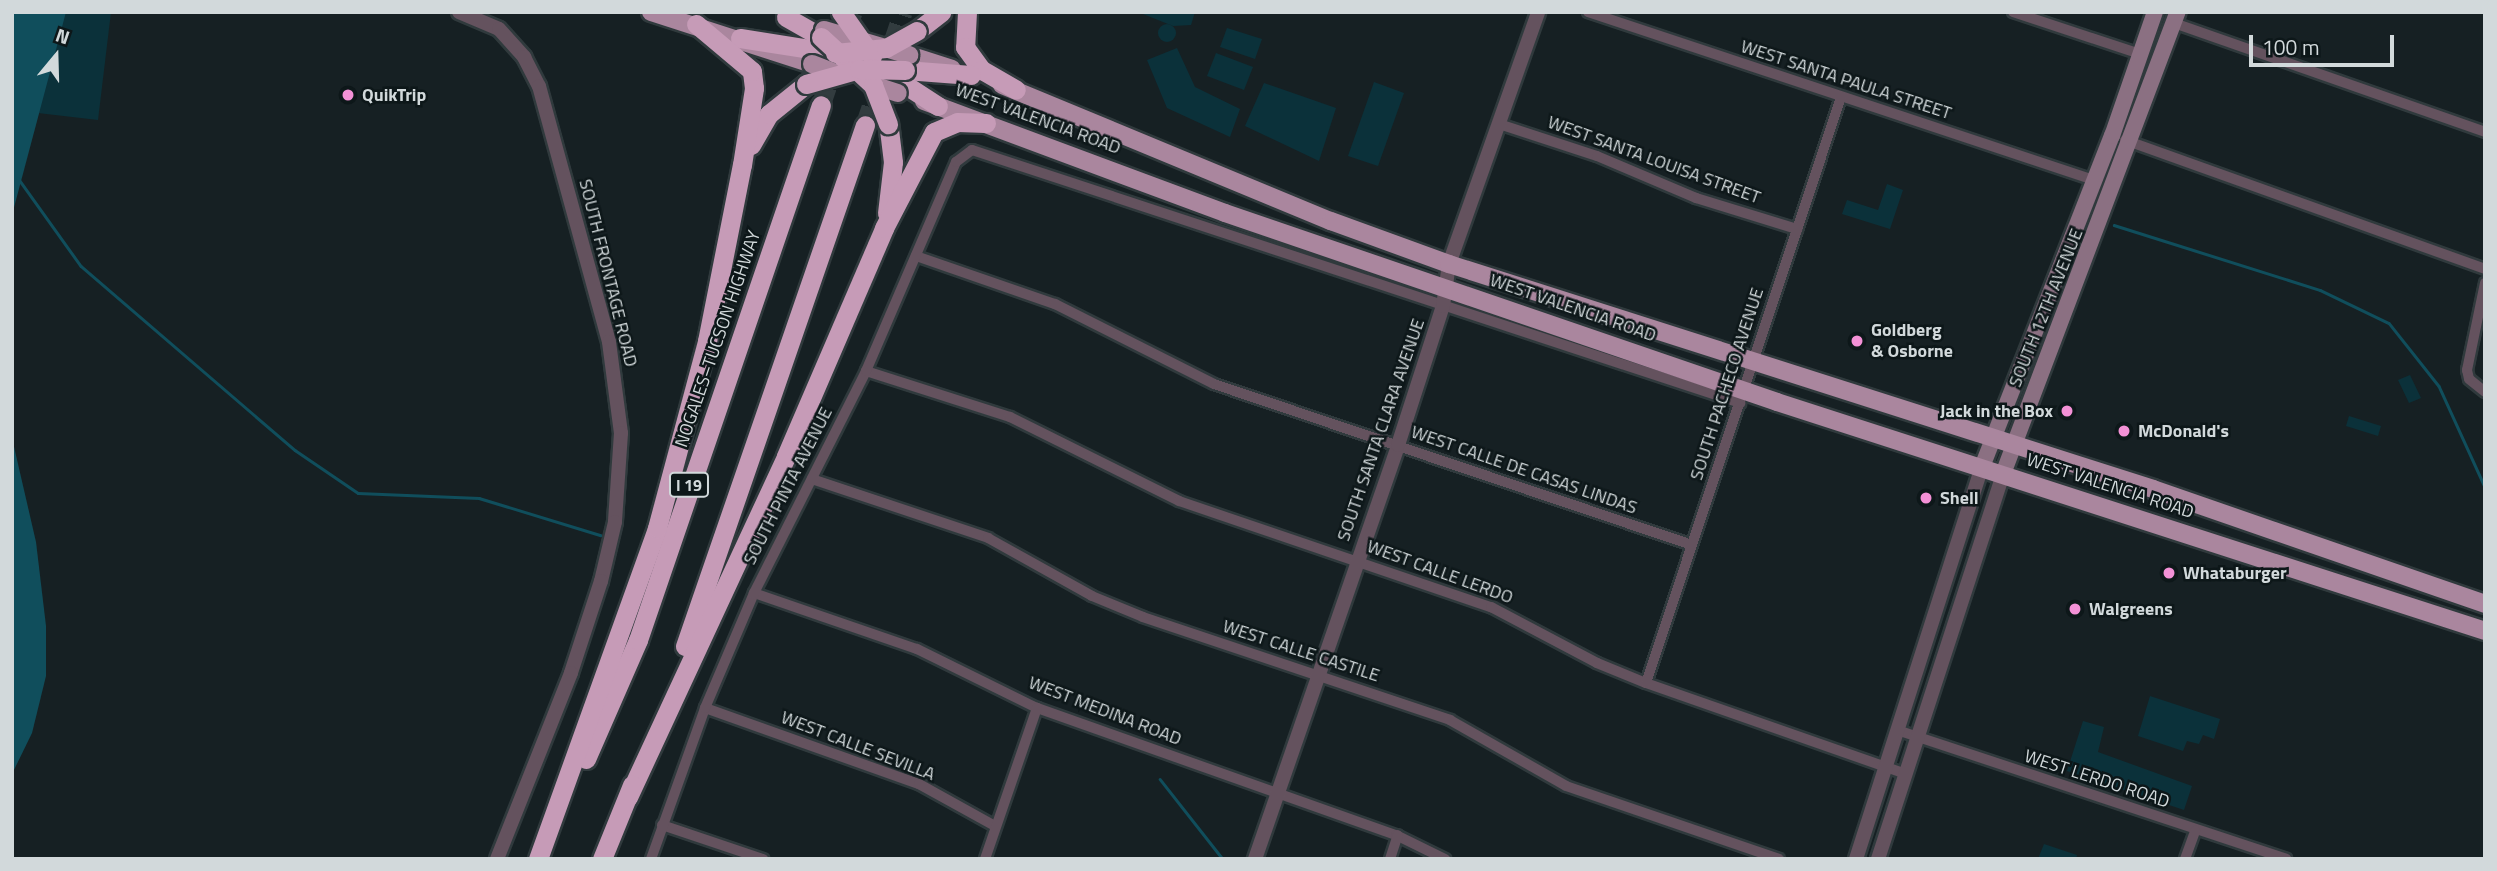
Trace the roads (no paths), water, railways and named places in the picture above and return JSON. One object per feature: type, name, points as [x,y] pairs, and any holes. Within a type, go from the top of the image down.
[{"type":"highway","points":[[841,12],[861,53],[888,124],[892,188],[884,228]]},
{"type":"highway","points":[[885,58],[941,12]]},
{"type":"highway","points":[[967,12],[965,47],[982,69],[1016,90]]},
{"type":"highway","points":[[779,14],[819,45]]},
{"type":"highway","points":[[540,859],[657,528],[708,341],[742,165],[754,88],[751,71],[696,24]]},
{"type":"highway","points":[[740,38],[819,45],[844,54],[861,53],[885,58],[938,106]]},
{"type":"highway","points":[[742,165],[769,114],[806,85],[836,73],[861,53]]},
{"type":"highway","points":[[903,75],[971,75]]},
{"type":"highway","name":"NOGALES–TUCSON HIGHWAY","points":[[540,859],[638,640],[821,105]]},
{"type":"highway","points":[[628,797],[786,456],[884,228],[934,132],[957,122],[986,123]]},
{"type":"highway","points":[[602,859],[728,532],[865,125]]},
{"type":"main road","points":[[651,12],[740,38]]},
{"type":"main road","name":"SOUTH 12TH AVENUE","points":[[1982,467],[2112,136],[2155,12]]},
{"type":"main road","name":"SOUTH 12TH AVENUE","points":[[2003,474],[2132,142],[2176,18]]},
{"type":"main road","points":[[819,45],[885,58],[903,75],[873,85],[836,73],[819,45]]},
{"type":"main road","name":"WEST VALENCIA ROAD","points":[[971,75],[1016,90],[1331,221],[1449,264],[2014,444],[2485,604]]},
{"type":"main road","name":"WEST VALENCIA ROAD","points":[[938,106],[1226,213],[1446,286],[1742,396],[1982,467],[2485,631]]},
{"type":"main road","points":[[2078,219],[2078,246],[2087,254]]},
{"type":"main road","points":[[2280,562],[2289,539]]},
{"type":"street","name":"SOUTH FRONTAGE ROAD","points":[[459,12],[499,29],[524,57],[539,86],[609,342],[621,433],[615,522],[597,592],[556,711],[497,859]]},
{"type":"street","name":"SOUTH SANTA CLARA AVENUE","points":[[1255,859],[1398,445],[1443,306],[1449,264],[1538,12]]},
{"type":"street","name":"WEST SANTA PAULA STREET","points":[[1588,12],[2094,180]]},
{"type":"street","points":[[2013,12],[2140,54]]},
{"type":"street","points":[[2176,18],[2485,132]]},
{"type":"street","name":"SOUTH PACHECO AVENUE","points":[[1646,683],[1841,97]]},
{"type":"street","name":"WEST SANTA LOUISA STREET","points":[[1499,124],[1597,156],[1696,198],[1797,229]]},
{"type":"street","points":[[2112,136],[2485,269]]},
{"type":"street","name":"SOUTH PINTA AVENUE","points":[[651,859],[705,708],[754,593],[866,371],[956,162],[972,150],[982,152]]},
{"type":"street","name":"WEST VALENCIA ROAD","points":[[982,152],[1443,306],[1742,396]]},
{"type":"street","name":"WEST CALLE DE CASAS LINDAS","points":[[916,256],[1055,304],[1214,384],[1692,545]]},
{"type":"street","points":[[2485,283],[2467,362],[2469,379],[2485,392]]},
{"type":"street","name":"WEST CALLE LERDO","points":[[866,371],[1010,418],[1179,501],[1491,607],[1597,663],[1646,683],[1903,774]]},
{"type":"street","name":"SOUTH 12TH AVENUE","points":[[1856,859],[1982,467]]},
{"type":"street","name":"SOUTH 12TH AVENUE","points":[[1878,859],[1903,774],[2003,474]]},
{"type":"street","name":"WEST CALLE CASTILE","points":[[812,480],[988,538],[1092,596],[1143,617],[1450,720],[1566,786],[1779,859]]},
{"type":"street","name":"WEST MEDINA ROAD","points":[[754,593],[917,649],[1037,708],[1398,835],[1445,859]]},
{"type":"street","name":"WEST CALLE SEVILLA","points":[[705,708],[919,784],[995,826]]},
{"type":"street","points":[[985,859],[1037,708]]},
{"type":"street","name":"WEST LERDO ROAD","points":[[1897,730],[2286,859]]},
{"type":"street","points":[[662,825],[763,859]]},
{"type":"street","points":[[2185,859],[2195,831]]},
{"type":"street","points":[[1390,859],[1398,835]]},
{"type":"waterway","points":[[18,178],[81,266],[295,450],[358,493],[479,498],[600,535]]},
{"type":"waterway","points":[[2114,225],[2320,290],[2389,323],[2439,386],[2485,487]]},
{"type":"waterway","points":[[1160,779],[1223,859]]},
{"type":"tunnel","points":[[821,105],[853,12]]},
{"type":"tunnel","points":[[865,125],[903,12]]},
{"type":"place","name":"QuikTrip","points":[[348,95]]},
{"type":"place","name":"Goldberg & Osborne","points":[[1857,341]]},
{"type":"place","name":"Jack in the Box","points":[[2067,411]]},
{"type":"place","name":"McDonald's","points":[[2124,431]]},
{"type":"place","name":"Shell","points":[[1926,498]]},
{"type":"place","name":"Whataburger","points":[[2169,573]]},
{"type":"place","name":"Walgreens","points":[[2075,609]]}]
